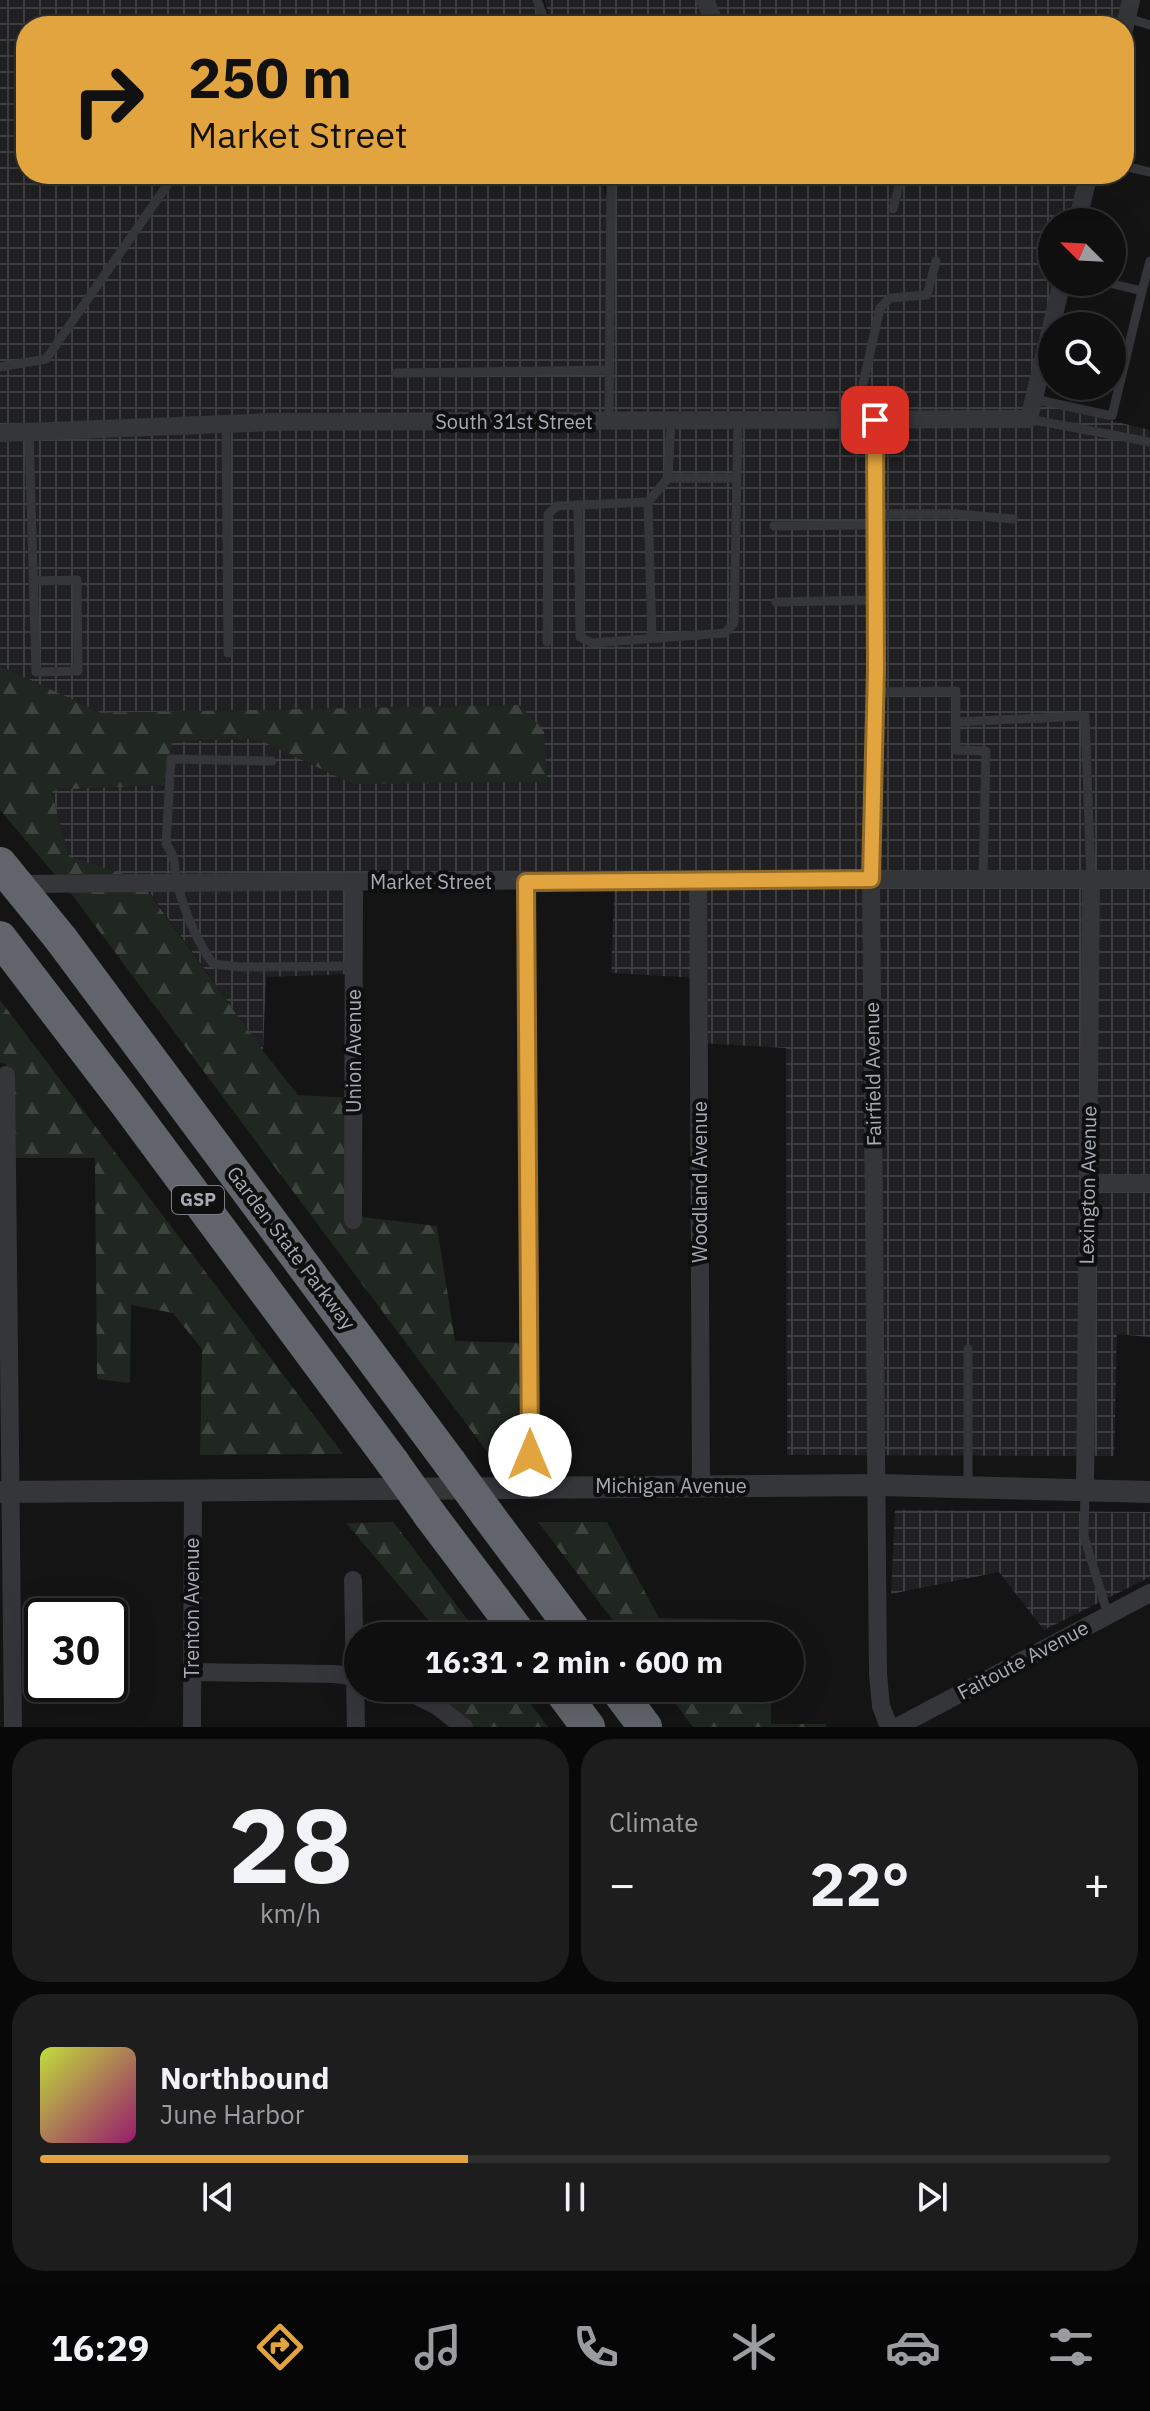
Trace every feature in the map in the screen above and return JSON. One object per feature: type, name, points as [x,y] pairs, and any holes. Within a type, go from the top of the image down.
[{"type":"highway","name":"Garden State Parkway","points":[[0,864],[61,939],[568,1622]]},
{"type":"highway","name":"GSP","points":[[0,939],[126,1103],[510,1622]]},
{"type":"highway","points":[[569,1702],[588,1727]]},
{"type":"highway","points":[[626,1702],[645,1727]]},
{"type":"street","points":[[1080,208],[1086,184]]},
{"type":"street","points":[[1029,419],[1059,296]]},
{"type":"street","name":"South 31st Street","points":[[0,433],[273,422],[1029,419]]},
{"type":"street","name":"Fairfield Avenue","points":[[875,420],[871,879],[878,1674],[881,1706],[889,1727]]},
{"type":"street","name":"Woodland Avenue","points":[[698,879],[701,1486]]},
{"type":"street","name":"Market Street","points":[[0,884],[1150,879]]},
{"type":"street","name":"Lexington Avenue","points":[[1085,1490],[1091,880]]},
{"type":"street","name":"Union Avenue","points":[[353,1220],[354,882]]},
{"type":"street","points":[[526,882],[530,1487]]},
{"type":"street","points":[[6,1075],[5,1492],[13,1727]]},
{"type":"street","points":[[1088,1183],[1150,1183]]},
{"type":"street","name":"Michigan Avenue","points":[[5,1492],[878,1485],[1150,1492]]},
{"type":"street","name":"Trenton Avenue","points":[[192,1727],[193,1489]]},
{"type":"street","points":[[353,1580],[354,1622]]},
{"type":"street","name":"Faitoute Avenue","points":[[897,1727],[1150,1593]]},
{"type":"street","points":[[192,1672],[344,1675]]},
{"type":"street","points":[[356,1702],[356,1727]]},
{"type":"street","points":[[429,1702],[464,1727]]},
{"type":"lane","points":[[0,367],[46,359],[168,184]]},
{"type":"lane","points":[[609,422],[611,184]]},
{"type":"lane","points":[[893,209],[899,184]]},
{"type":"lane","points":[[855,420],[880,308],[890,298],[927,295],[936,261]]},
{"type":"lane","points":[[1034,399],[1112,416],[1150,261]]},
{"type":"lane","points":[[1126,287],[1142,291]]},
{"type":"lane","points":[[396,373],[609,370]]},
{"type":"lane","points":[[1029,419],[1150,442]]},
{"type":"lane","points":[[652,638],[648,502],[668,478],[671,421]]},
{"type":"lane","points":[[578,505],[580,637],[592,643],[725,633],[734,623],[738,421]]},
{"type":"lane","points":[[226,424],[228,653]]},
{"type":"lane","points":[[29,432],[33,581],[36,672],[78,671],[77,580],[33,581]]},
{"type":"lane","points":[[668,478],[736,478]]},
{"type":"lane","points":[[547,642],[548,514],[557,506],[648,502]]},
{"type":"lane","points":[[774,526],[957,514],[1013,519]]},
{"type":"lane","points":[[776,602],[875,600]]},
{"type":"lane","points":[[875,692],[956,691],[956,750],[986,751],[983,879]]},
{"type":"lane","points":[[956,722],[1085,716],[1091,880]]},
{"type":"lane","points":[[272,761],[171,759],[166,844],[175,856],[176,883],[198,943],[213,964],[241,967],[354,966]]},
{"type":"lane","points":[[968,1349],[968,1487]]},
{"type":"lane","points":[[1085,1490],[1084,1536],[1108,1615]]},
{"type":"shaded area","points":[[0,0],[538,0],[544,16],[16,16],[16,184],[602,184],[607,199],[608,184],[1078,184],[1072,208],[1038,208],[1038,296],[1051,296],[1047,312],[1038,312],[1038,349],[1026,400],[1150,430],[1150,1337],[1117,1334],[1114,1456],[787,1455],[786,1048],[700,1043],[699,978],[611,973],[615,879],[354,879],[355,974],[266,977],[263,1051],[140,879],[69,858],[51,789],[162,785],[171,742],[256,738],[353,784],[520,705],[101,713],[0,666]]},
{"type":"shaded area","points":[[544,0],[1123,0],[1119,16],[550,16]]},
{"type":"shaded area","points":[[895,1510],[1150,1512],[1150,1577],[1044,1630],[999,1572],[891,1594]]},
{"type":"green space","points":[[0,666],[101,713],[520,705],[544,731],[547,782],[353,784],[256,738],[172,742],[163,785],[51,790],[69,857],[139,879],[298,1095],[352,1098],[361,1217],[437,1226],[455,1341],[530,1343],[535,1453],[488,1453],[73,896],[0,810]]},
{"type":"green space","points":[[0,1000],[343,1454],[200,1455],[202,1349],[173,1313],[131,1305],[130,1383],[97,1379],[95,1158],[8,1158],[6,1064],[0,1063]]},
{"type":"green space","points":[[394,1522],[469,1622],[430,1622],[346,1523]]},
{"type":"green space","points":[[538,1522],[607,1522],[659,1618],[770,1620],[770,1622],[614,1622]]},
{"type":"green space","points":[[430,1702],[529,1702],[548,1727],[460,1727]]},
{"type":"green space","points":[[674,1702],[771,1702],[771,1724],[826,1724],[826,1727],[693,1727]]},
{"type":"route","points":[[530,1455],[526,882],[871,879],[876,669],[875,420]]}]
